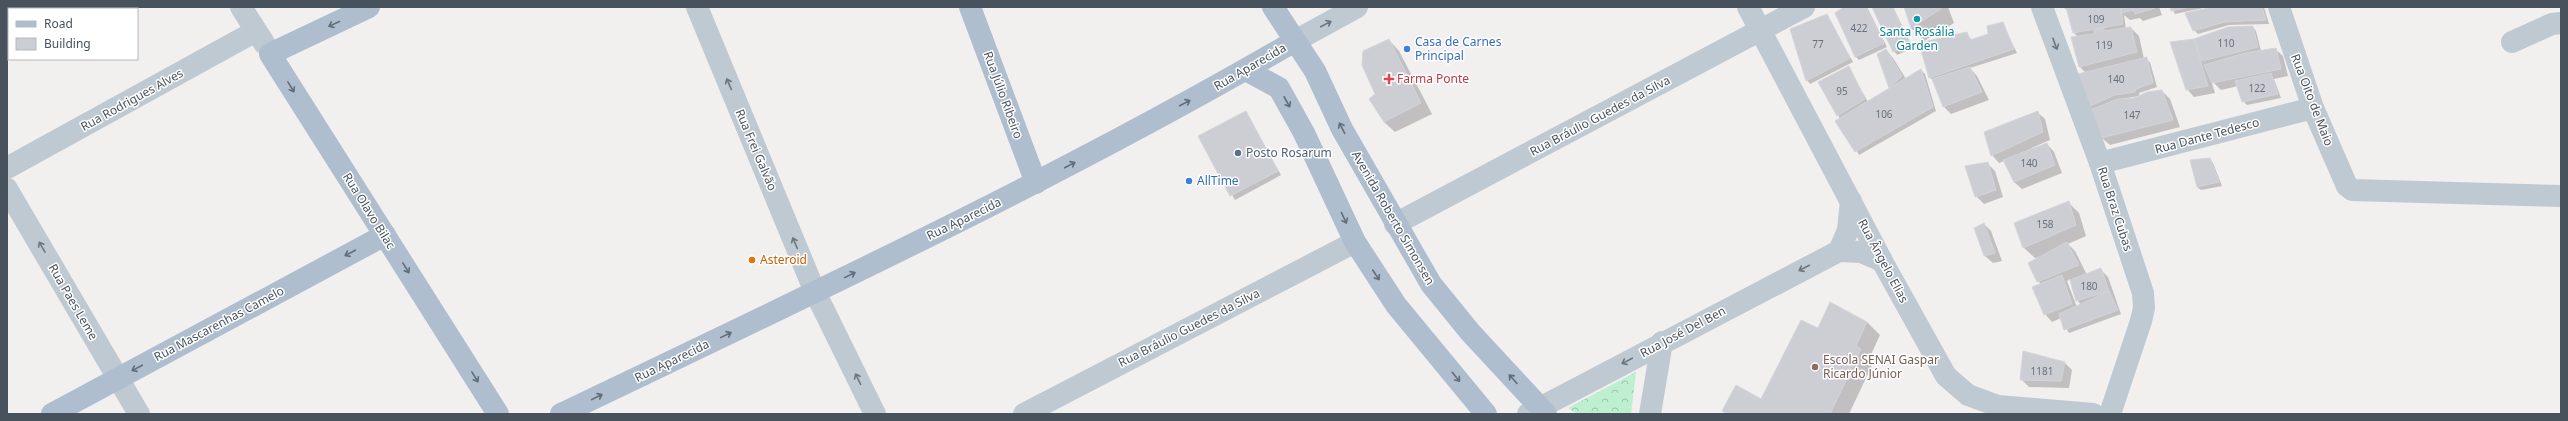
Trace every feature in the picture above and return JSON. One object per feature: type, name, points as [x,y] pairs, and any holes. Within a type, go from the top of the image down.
[{"type":"main road","points":[[270,54],[369,7]]},
{"type":"main road","name":"Rua Júlio Ribeiro","points":[[970,7],[1036,183]]},
{"type":"main road","name":"Avenida Roberto Simonsen","points":[[1273,7],[1315,71],[1342,129],[1395,224],[1431,284],[1538,412]]},
{"type":"main road","name":"Rua Aparecida","points":[[562,414],[1036,183],[1246,70],[1295,41]]},
{"type":"main road","name":"Rua Olavo Bilac","points":[[270,54],[498,414]]},
{"type":"main road","points":[[1246,70],[1279,88],[1304,133],[1355,242],[1396,305],[1486,414]]},
{"type":"main road","name":"Rua Mascarenhas Camelo","points":[[52,414],[385,235]]},
{"type":"street","name":"Rua Olavo Bilac","points":[[241,7],[270,54]]},
{"type":"street","name":"Rua Frei Galvão","points":[[697,7],[815,292],[875,414]]},
{"type":"street","name":"Rua Aparecida","points":[[1295,41],[1357,7]]},
{"type":"street","name":"Rua Ângelo Elias","points":[[1748,7],[1882,262],[1946,376],[1968,396],[1998,406],[2093,414]]},
{"type":"street","name":"Rua Bráulio Guedes da Silva","points":[[1395,224],[1804,7]]},
{"type":"street","name":"Rua Braz Cubas","points":[[2042,7],[2100,163],[2143,293],[2144,308],[2110,414]]},
{"type":"street","name":"Rua Oito de Maio","points":[[2279,7],[2313,108],[2346,186],[2352,190],[2561,196]]},
{"type":"street","points":[[2512,42],[2552,24],[2561,23]]},
{"type":"street","name":"Rua Rodrigues Alves","points":[[7,168],[256,31]]},
{"type":"street","name":"Rua Dante Tedesco","points":[[2100,163],[2313,108]]},
{"type":"street","name":"Rua Paes Leme","points":[[7,189],[139,414]]},
{"type":"street","points":[[1839,251],[1848,230],[1851,201]]},
{"type":"street","name":"Rua Bráulio Guedes da Silva","points":[[1024,414],[1355,242]]},
{"type":"street","name":"Rua José Del Ben","points":[[1538,412],[1662,342],[1839,251],[1861,252],[1882,262]]},
{"type":"street","points":[[1650,414],[1662,342]]},
{"type":"green space","points":[[1636,372],[1631,414],[1577,414],[1568,408]]},
{"type":"building","points":[[1844,7],[1866,7],[1884,43],[1855,57],[1835,13]]},
{"type":"building","points":[[1872,7],[1892,7],[1910,44],[1893,52]]},
{"type":"building","name":"Santa Rosália Garden","points":[[1904,7],[1940,7],[1941,9],[1911,28]]},
{"type":"building","points":[[2066,7],[2121,7],[2123,24],[2073,33]]},
{"type":"building","points":[[2121,7],[2155,8],[2135,14],[2133,10],[2121,13]]},
{"type":"building","points":[[2170,7],[2189,7],[2171,11]]},
{"type":"building","points":[[2213,7],[2262,7],[2266,20],[2225,22],[2193,31],[2185,13]]},
{"type":"building","points":[[1827,14],[1850,58],[1806,81],[1790,29]]},
{"type":"building","points":[[2003,22],[2014,49],[1929,78],[1919,43],[1967,32],[1970,40],[1988,34],[1987,26]]},
{"type":"building","points":[[2253,26],[2258,47],[2202,61],[2194,39],[2228,27]]},
{"type":"building","points":[[2131,27],[2137,52],[2079,67],[2071,37],[2094,34],[2094,30],[2103,28],[2105,31]]},
{"type":"building","name":"Farma Ponte","points":[[1389,39],[1421,103],[1384,122],[1369,99],[1375,94],[1362,65],[1363,51]]},
{"type":"building","points":[[2194,39],[2208,86],[2186,90],[2170,42]]},
{"type":"building","points":[[2276,48],[2281,69],[2212,83],[2204,65],[2245,53]]},
{"type":"building","points":[[1886,49],[1902,76],[1889,88],[1877,54]]},
{"type":"building","points":[[2147,57],[2153,83],[2136,89],[2135,92],[2115,95],[2088,107],[2078,74]]},
{"type":"building","points":[[1849,66],[1865,99],[1837,116],[1818,82]]},
{"type":"building","points":[[1970,67],[1982,92],[1943,107],[1932,79]]},
{"type":"building","points":[[1921,69],[1933,107],[1855,152],[1835,121]]},
{"type":"building","points":[[2271,73],[2278,94],[2242,102],[2235,81]]},
{"type":"building","points":[[2162,90],[2173,120],[2101,138],[2090,110],[2118,99],[2134,98],[2147,92]]},
{"type":"building","name":"Posto Rosarum","points":[[1246,111],[1278,171],[1230,196],[1198,136]]},
{"type":"building","points":[[2038,111],[2043,132],[1991,156],[1984,132]]},
{"type":"building","points":[[2047,143],[2055,165],[2014,182],[2003,160]]},
{"type":"building","points":[[2210,158],[2219,182],[2197,187],[2190,160]]},
{"type":"building","points":[[1988,162],[1996,190],[1975,197],[1965,166]]},
{"type":"building","points":[[2069,201],[2076,225],[2023,248],[2014,223]]},
{"type":"building","points":[[1984,223],[1995,253],[1984,256],[1974,228]]},
{"type":"building","points":[[2067,242],[2079,265],[2037,282],[2028,263]]},
{"type":"building","points":[[2101,268],[2109,291],[2076,301],[2070,280]]},
{"type":"building","points":[[2062,275],[2072,304],[2044,315],[2032,287]]},
{"type":"building","points":[[2109,291],[2118,310],[2064,330],[2059,314]]},
{"type":"building","name":"Escola SENAI Gaspar Ricardo Júnior","points":[[1830,302],[1867,322],[1856,346],[1861,349],[1830,414],[1728,414],[1722,411],[1736,385],[1761,399],[1801,320],[1818,328]]},
{"type":"building","points":[[2023,351],[2065,362],[2061,381],[2020,380]]},
{"type":"place","name":"Santa Rosália Garden","points":[[1917,19]]},
{"type":"place","name":"Casa de Carnes Principal","points":[[1407,49]]},
{"type":"place","name":"Farma Ponte","points":[[1389,79]]},
{"type":"place","name":"Posto Rosarum","points":[[1238,153]]},
{"type":"place","name":"AllTime","points":[[1189,181]]},
{"type":"place","name":"Asteroid","points":[[752,260]]},
{"type":"place","name":"Escola SENAI Gaspar Ricardo Júnior","points":[[1815,367]]}]
